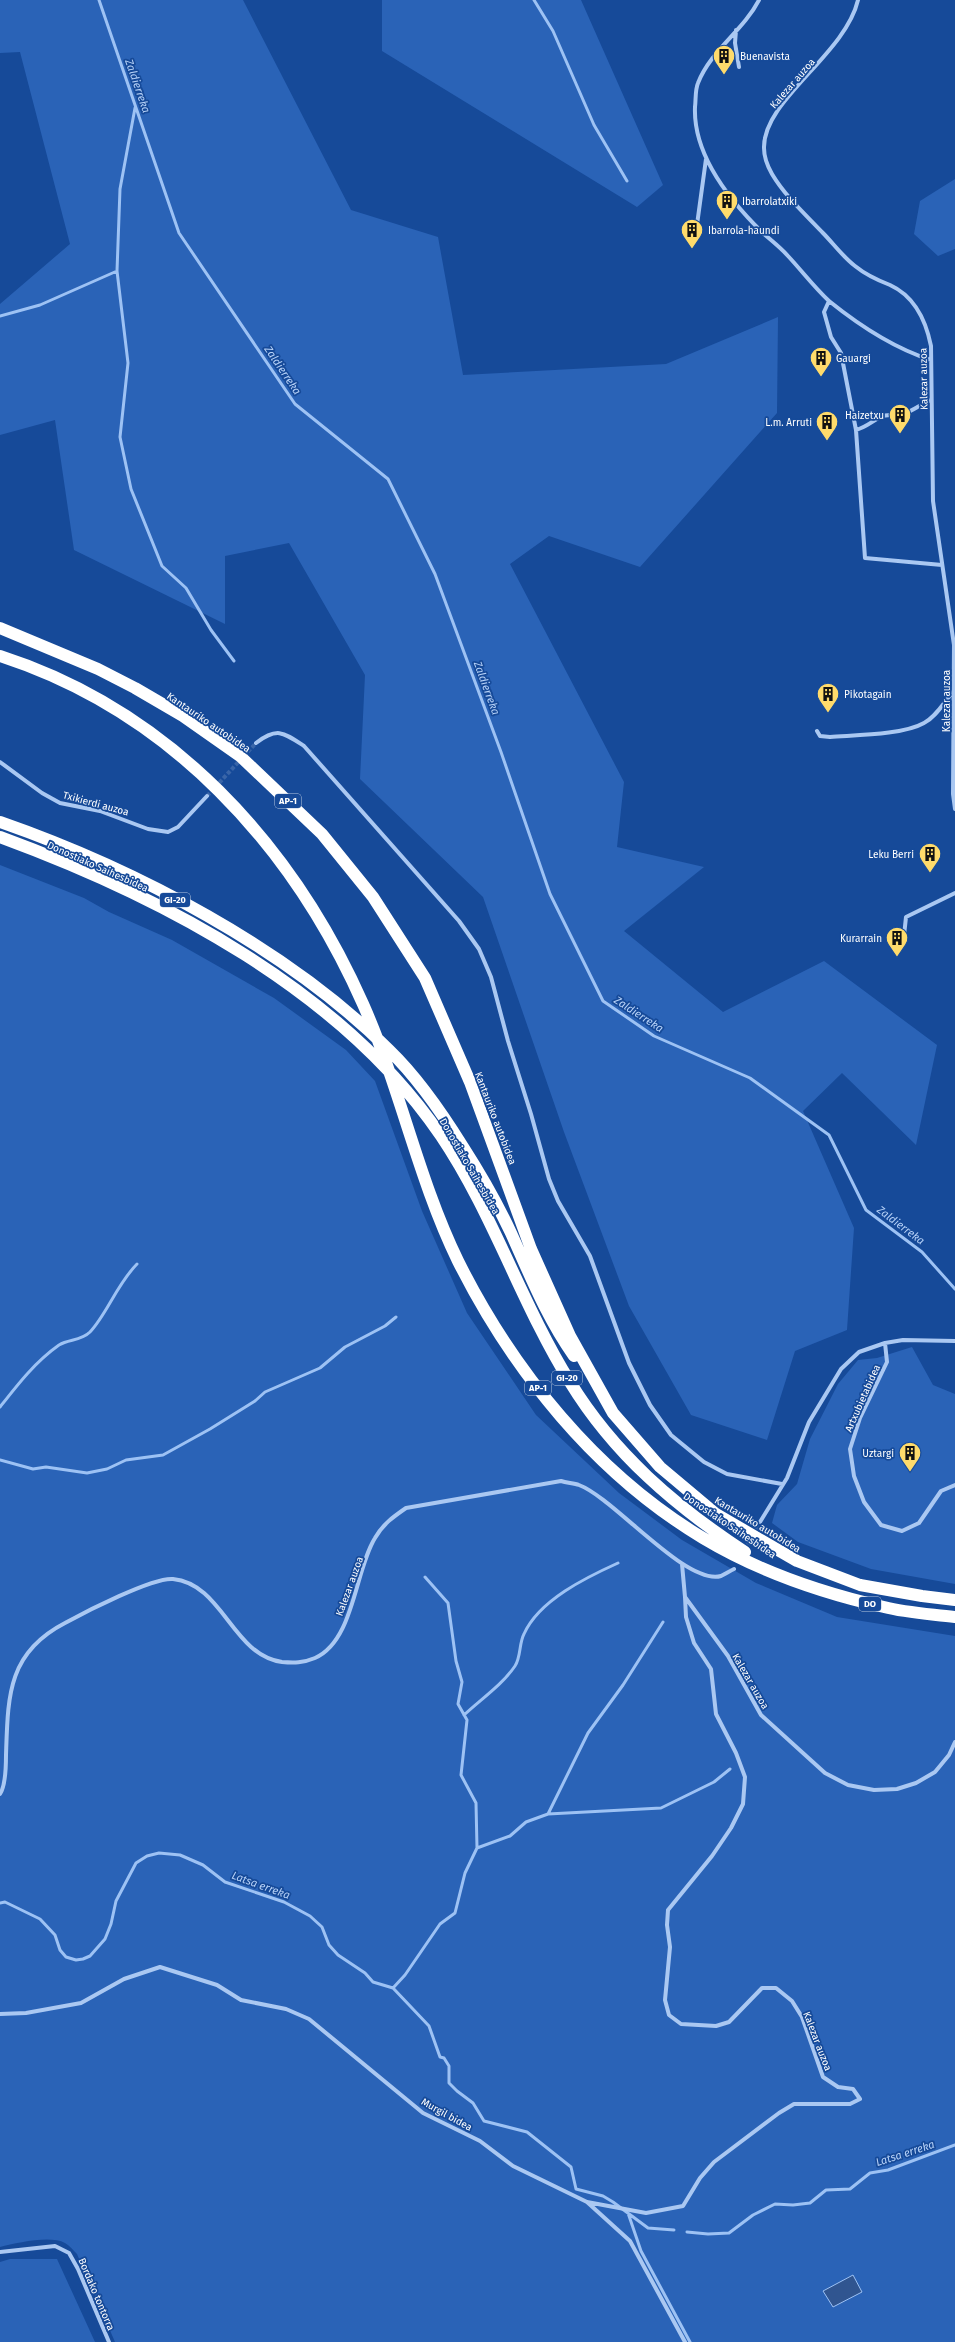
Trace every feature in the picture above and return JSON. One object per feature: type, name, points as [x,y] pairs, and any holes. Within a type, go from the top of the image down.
[{"type":"highway","name":"Kantauriko autobidea","points":[[0,628],[98,669],[135,688],[183,716],[240,756],[322,834],[373,897],[425,978],[470,1082],[532,1249],[551,1296],[570,1336],[613,1413],[660,1467],[716,1514],[797,1561],[860,1585],[955,1600]]},
{"type":"highway","name":"AP-1","points":[[0,656],[82,691],[115,710],[165,743],[218,787],[278,856],[326,929],[364,1006],[418,1160],[457,1258],[489,1319],[529,1377],[587,1445],[663,1510],[704,1538],[787,1578]]},
{"type":"highway","name":"Donostiako Saihesbidea","points":[[0,822],[107,866],[182,903],[272,957],[335,1002],[390,1051],[442,1113],[499,1208],[561,1338],[613,1413]]},
{"type":"highway","name":"Donostiako Saihesbidea","points":[[0,838],[110,883],[181,919],[251,960],[300,992],[331,1017],[380,1061],[425,1114],[442,1138],[494,1231],[531,1311],[569,1381],[606,1434],[637,1468],[673,1501],[710,1529],[787,1578]]},
{"type":"highway","name":"DO","points":[[787,1578],[831,1593],[888,1609],[955,1618]]},
{"type":"street","points":[[759,0],[706,67],[698,84],[695,121],[706,159],[720,183],[763,233],[788,255],[815,288],[829,301],[849,318],[906,352],[931,360]]},
{"type":"street","name":"Kalezar auzoa","points":[[858,0],[853,16],[834,46],[773,118],[765,141],[766,157],[778,183],[854,266],[907,296],[925,324],[931,346],[933,501],[954,645],[953,794],[955,809]]},
{"type":"street","points":[[736,30],[735,43],[739,67]]},
{"type":"street","points":[[696,232],[706,159]]},
{"type":"street","points":[[829,301],[824,312],[831,337],[841,353],[856,430],[866,558],[942,565]]},
{"type":"street","points":[[856,430],[867,427],[880,417],[892,414],[900,415],[910,412],[931,400]]},
{"type":"street","points":[[817,731],[820,736],[838,737],[897,730],[923,724],[933,716],[954,692]]},
{"type":"street","points":[[256,743],[269,733],[291,737],[304,746],[459,921],[479,949],[491,977],[508,1041],[531,1114],[549,1179],[558,1201],[590,1256],[629,1363],[650,1405],[671,1435],[704,1462],[727,1474],[782,1484]]},
{"type":"street","name":"Txikierdi auzoa","points":[[0,762],[42,793],[60,803],[100,811],[148,829],[168,832],[178,828],[207,796]]},
{"type":"street","points":[[903,945],[906,917],[955,892]]},
{"type":"street","points":[[760,1522],[782,1484],[809,1422],[841,1369],[859,1352],[885,1343],[922,1339],[955,1341]]},
{"type":"street","name":"Artxubietabidea","points":[[885,1343],[887,1362],[860,1418],[850,1449],[854,1476],[864,1502],[881,1525],[902,1532],[919,1523],[941,1492],[955,1485]]},
{"type":"street","name":"Kalezar auzoa","points":[[0,1794],[6,1764],[7,1718],[11,1688],[19,1667],[28,1651],[41,1638],[56,1627],[100,1604],[143,1587],[171,1579],[187,1582],[204,1594],[226,1617],[242,1639],[258,1655],[277,1661],[298,1664],[316,1658],[330,1647],[347,1617],[374,1539],[388,1520],[406,1508],[561,1481],[579,1485],[597,1496],[682,1564],[701,1574],[720,1576],[734,1569]]},
{"type":"street","name":"Kalezar auzoa","points":[[587,2202],[646,2213],[683,2206],[700,2178],[714,2162],[779,2113],[794,2104],[850,2104],[860,2099],[853,2089],[838,2087],[823,2077],[802,2017],[792,2001],[776,1988],[762,1988],[729,2022],[716,2026],[681,2024],[669,2015],[665,2000],[670,1947],[668,1910],[712,1856],[731,1828],[743,1804],[745,1777],[736,1753],[716,1714],[711,1670],[694,1643],[686,1617],[682,1564]]},
{"type":"street","name":"Kalezar auzoa","points":[[685,1597],[728,1656],[761,1715],[825,1773],[848,1785],[874,1790],[897,1789],[916,1783],[935,1772],[949,1755],[955,1742]]},
{"type":"street","name":"Murgil bidea","points":[[0,2014],[26,2013],[81,2003],[124,1979],[160,1967],[217,1985],[241,2000],[286,2009],[310,2018],[423,2113],[480,2141],[513,2166],[587,2202],[630,2241],[685,2342]]},
{"type":"street","name":"Bordako tontorra","points":[[0,2252],[55,2246],[70,2253],[109,2342]]},
{"type":"shaded area","points":[[0,0],[243,0],[351,210],[438,237],[463,375],[666,364],[778,317],[777,413],[640,567],[549,536],[510,564],[624,782],[617,847],[704,867],[624,931],[723,1012],[824,961],[937,1045],[916,1145],[842,1073],[803,1111],[854,1228],[847,1330],[795,1351],[767,1440],[691,1415],[629,1306],[564,1132],[483,897],[360,779],[365,675],[289,543],[225,556],[225,624],[74,550],[55,420],[0,435],[0,304],[70,244],[20,52],[0,53]]},
{"type":"shaded area","points":[[382,0],[581,0],[663,185],[637,207],[382,51]]},
{"type":"shaded area","points":[[955,179],[955,249],[938,256],[914,234],[920,201]]},
{"type":"shaded area","points":[[0,865],[84,898],[109,912],[172,940],[274,998],[346,1050],[375,1081],[422,1211],[467,1313],[536,1415],[619,1493],[682,1540],[756,1583],[837,1617],[955,1636],[955,2342],[115,2342],[77,2254],[69,2246],[59,2241],[42,2240],[0,2247]]},
{"type":"shaded area","points":[[912,1347],[933,1385],[955,1394],[955,1584],[871,1569],[798,1542],[772,1523],[777,1505],[797,1484],[810,1439],[838,1384],[858,1360],[877,1358]]},
{"type":"shaded area","points":[[10,2259],[57,2259],[95,2342],[0,2342],[0,2262]]},
{"type":"shaded area","points":[[853,2275],[862,2292],[833,2307],[823,2291]]},
{"type":"waterway","name":"Zaldierreka","points":[[99,0],[179,233],[295,404],[388,479],[435,574],[501,752],[550,894],[603,1001],[654,1036],[750,1078],[829,1135],[866,1210],[922,1252],[955,1289]]},
{"type":"waterway","points":[[534,0],[553,31],[594,125],[627,181]]},
{"type":"waterway","points":[[135,108],[120,189],[117,271],[128,363],[120,437],[131,489],[162,566],[186,588],[211,630],[234,661]]},
{"type":"waterway","points":[[0,316],[40,305],[117,271]]},
{"type":"waterway","points":[[0,1407],[27,1374],[50,1352],[59,1345],[83,1337],[90,1332],[102,1317],[124,1281],[137,1264]]},
{"type":"waterway","points":[[0,1460],[33,1469],[46,1467],[87,1473],[107,1469],[126,1460],[163,1455],[210,1429],[255,1401],[265,1392],[320,1368],[345,1347],[385,1326],[396,1317]]},
{"type":"waterway","points":[[464,1715],[498,1686],[510,1673],[517,1662],[524,1634],[531,1622],[552,1600],[592,1575],[618,1563]]},
{"type":"waterway","points":[[393,1988],[405,1975],[440,1924],[455,1913],[465,1873],[477,1848],[476,1803],[461,1775],[467,1720],[458,1704],[462,1682],[456,1661],[448,1603],[425,1577]]},
{"type":"waterway","points":[[548,1814],[588,1733],[623,1685],[663,1622]]},
{"type":"waterway","points":[[477,1848],[510,1836],[526,1822],[548,1814],[661,1808],[714,1782],[730,1769]]},
{"type":"waterway","name":"Latsa erreka","points":[[0,1903],[5,1902],[40,1919],[55,1935],[60,1950],[66,1957],[76,1960],[90,1956],[105,1939],[111,1924],[116,1901],[136,1863],[147,1856],[159,1853],[180,1855],[203,1865],[225,1882],[284,1902],[310,1916],[322,1927],[329,1945],[338,1955],[365,1973],[373,1982],[393,1988],[429,2026],[440,2057],[444,2058],[449,2066],[449,2083],[473,2103],[484,2121],[527,2132],[571,2167],[576,2189],[603,2196],[648,2228],[674,2230]]},
{"type":"waterway","name":"Latsa erreka","points":[[687,2232],[708,2234],[729,2233],[753,2215],[775,2204],[793,2205],[810,2203],[826,2190],[850,2189],[870,2173],[888,2170],[955,2145]]},
{"type":"waterway","points":[[628,2213],[641,2251],[690,2342]]},
{"type":"tunnel","points":[[207,796],[256,743]]},
{"type":"tunnel","points":[[745,1550],[760,1522]]},
{"type":"place","name":"Buenavista","points":[[724,76]]},
{"type":"place","name":"Ibarrolatxiki","points":[[727,220]]},
{"type":"place","name":"Ibarrola-haundi","points":[[692,250]]},
{"type":"place","name":"Gauargi","points":[[821,378]]},
{"type":"place","name":"Haizetxu","points":[[900,434]]},
{"type":"place","name":"L.m. Arruti","points":[[827,442]]},
{"type":"place","name":"Pikotagain","points":[[828,714]]},
{"type":"place","name":"Leku Berri","points":[[930,874]]},
{"type":"place","name":"Kurarrain","points":[[897,958]]},
{"type":"place","name":"Uztargi","points":[[910,1472]]}]
